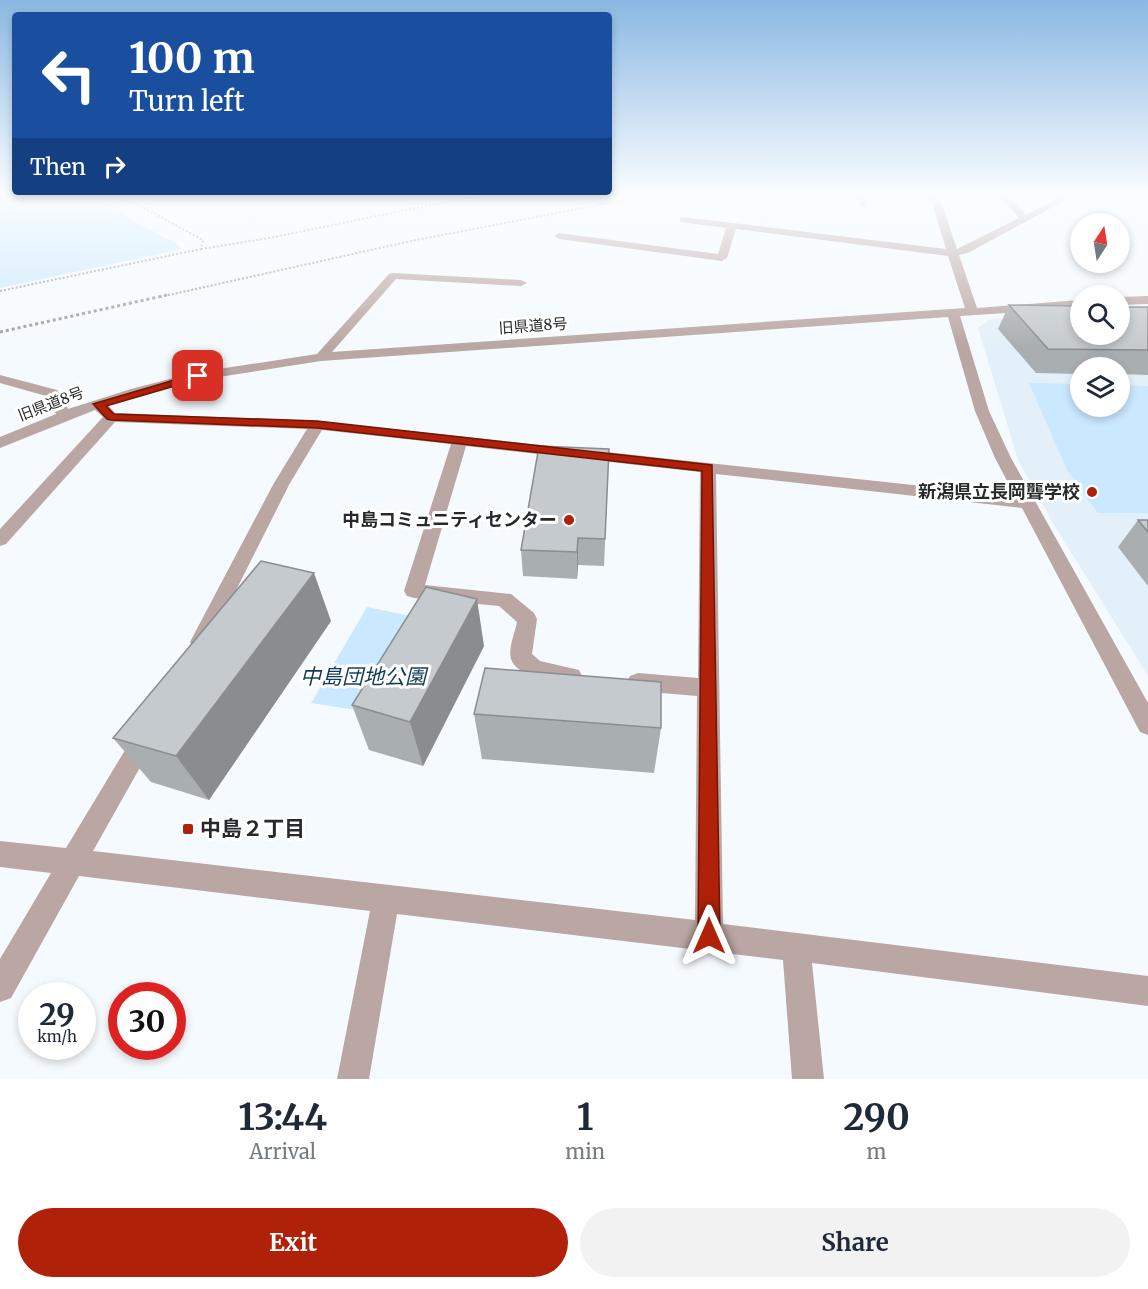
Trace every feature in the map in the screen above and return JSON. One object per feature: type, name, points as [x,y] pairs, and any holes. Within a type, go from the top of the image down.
[{"type":"street","points":[[636,246],[722,258],[726,246]]},
{"type":"street","points":[[898,246],[952,253],[973,246]]},
{"type":"street","points":[[950,246],[972,311]]},
{"type":"street","points":[[321,357],[393,276],[521,283]]},
{"type":"street","points":[[1130,301],[1148,300]]},
{"type":"street","name":"旧県道8号","points":[[0,443],[98,404],[219,371],[321,357],[1070,305]]},
{"type":"street","points":[[952,314],[982,411],[1025,503],[1148,725]]},
{"type":"street","points":[[0,379],[52,393],[65,417]]},
{"type":"street","points":[[98,404],[111,417],[317,425],[1025,503]]},
{"type":"street","points":[[0,540],[111,417]]},
{"type":"street","points":[[188,664],[282,483],[317,425]]},
{"type":"street","points":[[460,439],[414,591],[504,599],[527,619],[521,657],[534,669],[557,675],[592,678]]},
{"type":"street","points":[[708,468],[709,936]]},
{"type":"street","points":[[615,680],[709,688]]},
{"type":"street","points":[[0,987],[70,863],[153,724]]},
{"type":"street","points":[[0,854],[709,936],[1148,992]]},
{"type":"street","points":[[353,1079],[386,900]]},
{"type":"street","points":[[796,947],[808,1079]]},
{"type":"path","points":[[0,291],[217,246]]},
{"type":"path","points":[[0,332],[387,246]]},
{"type":"shaded area","name":"新潟県立長岡聾学校","points":[[1148,314],[1148,676],[1054,525],[1018,460],[978,328],[990,319],[1070,315],[1070,345],[1130,345],[1130,326]]},
{"type":"green space","points":[[0,246],[179,246],[182,249],[0,288]]},
{"type":"green space","points":[[1029,383],[1070,384],[1070,417],[1130,417],[1130,385],[1148,386],[1148,513],[1098,513],[1067,470]]},
{"type":"green space","name":"中島団地公園","points":[[367,607],[425,619],[383,714],[311,703]]},
{"type":"building","points":[[1009,305],[1070,306],[1070,345],[1130,345],[1130,307],[1148,307],[1148,350],[1048,349]]},
{"type":"building","name":"中島コミュニティセンター","points":[[539,446],[609,449],[605,539],[578,538],[577,552],[521,550]]},
{"type":"building","points":[[1138,520],[1148,520],[1148,532]]},
{"type":"building","points":[[261,561],[314,573],[176,756],[113,738]]},
{"type":"building","points":[[426,587],[477,599],[410,722],[352,705]]},
{"type":"building","points":[[485,668],[661,682],[661,728],[474,714]]},
{"type":"place","name":"新潟県立長岡聾学校","points":[[1092,492]]},
{"type":"place","name":"中島コミュニティセンター","points":[[569,520]]},
{"type":"place","name":"中島２丁目","points":[[188,829]]},
{"type":"route","points":[[198,376],[98,404],[111,417],[317,425],[708,468],[709,936]]}]
